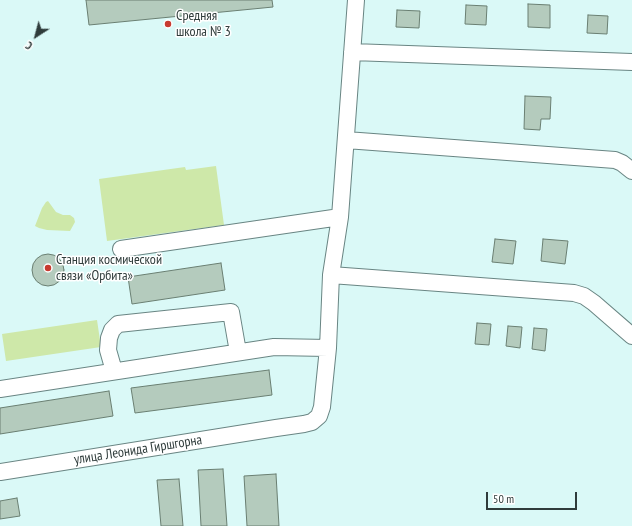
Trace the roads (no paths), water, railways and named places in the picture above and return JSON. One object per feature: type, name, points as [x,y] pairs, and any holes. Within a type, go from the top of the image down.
[{"type":"street","name":"улица Леонида Гиршгорна","points":[[0,472],[304,424],[312,422],[319,416],[322,407],[328,348],[331,275],[340,217],[356,0]]},
{"type":"street","points":[[352,52],[632,62]]},
{"type":"street","points":[[346,140],[615,160],[622,163],[632,171]]},
{"type":"street","points":[[121,249],[340,217]]},
{"type":"street","points":[[331,275],[574,293],[584,296],[594,303],[632,336]]},
{"type":"street","points":[[114,371],[108,350],[109,338],[112,330],[118,324],[231,312],[238,352]]},
{"type":"street","points":[[0,389],[274,347],[328,348]]},
{"type":"place","name":"Средняя школа № 3","points":[[168,24]]},
{"type":"place","name":"Станция космической связи «Орбита»","points":[[48,268]]}]
